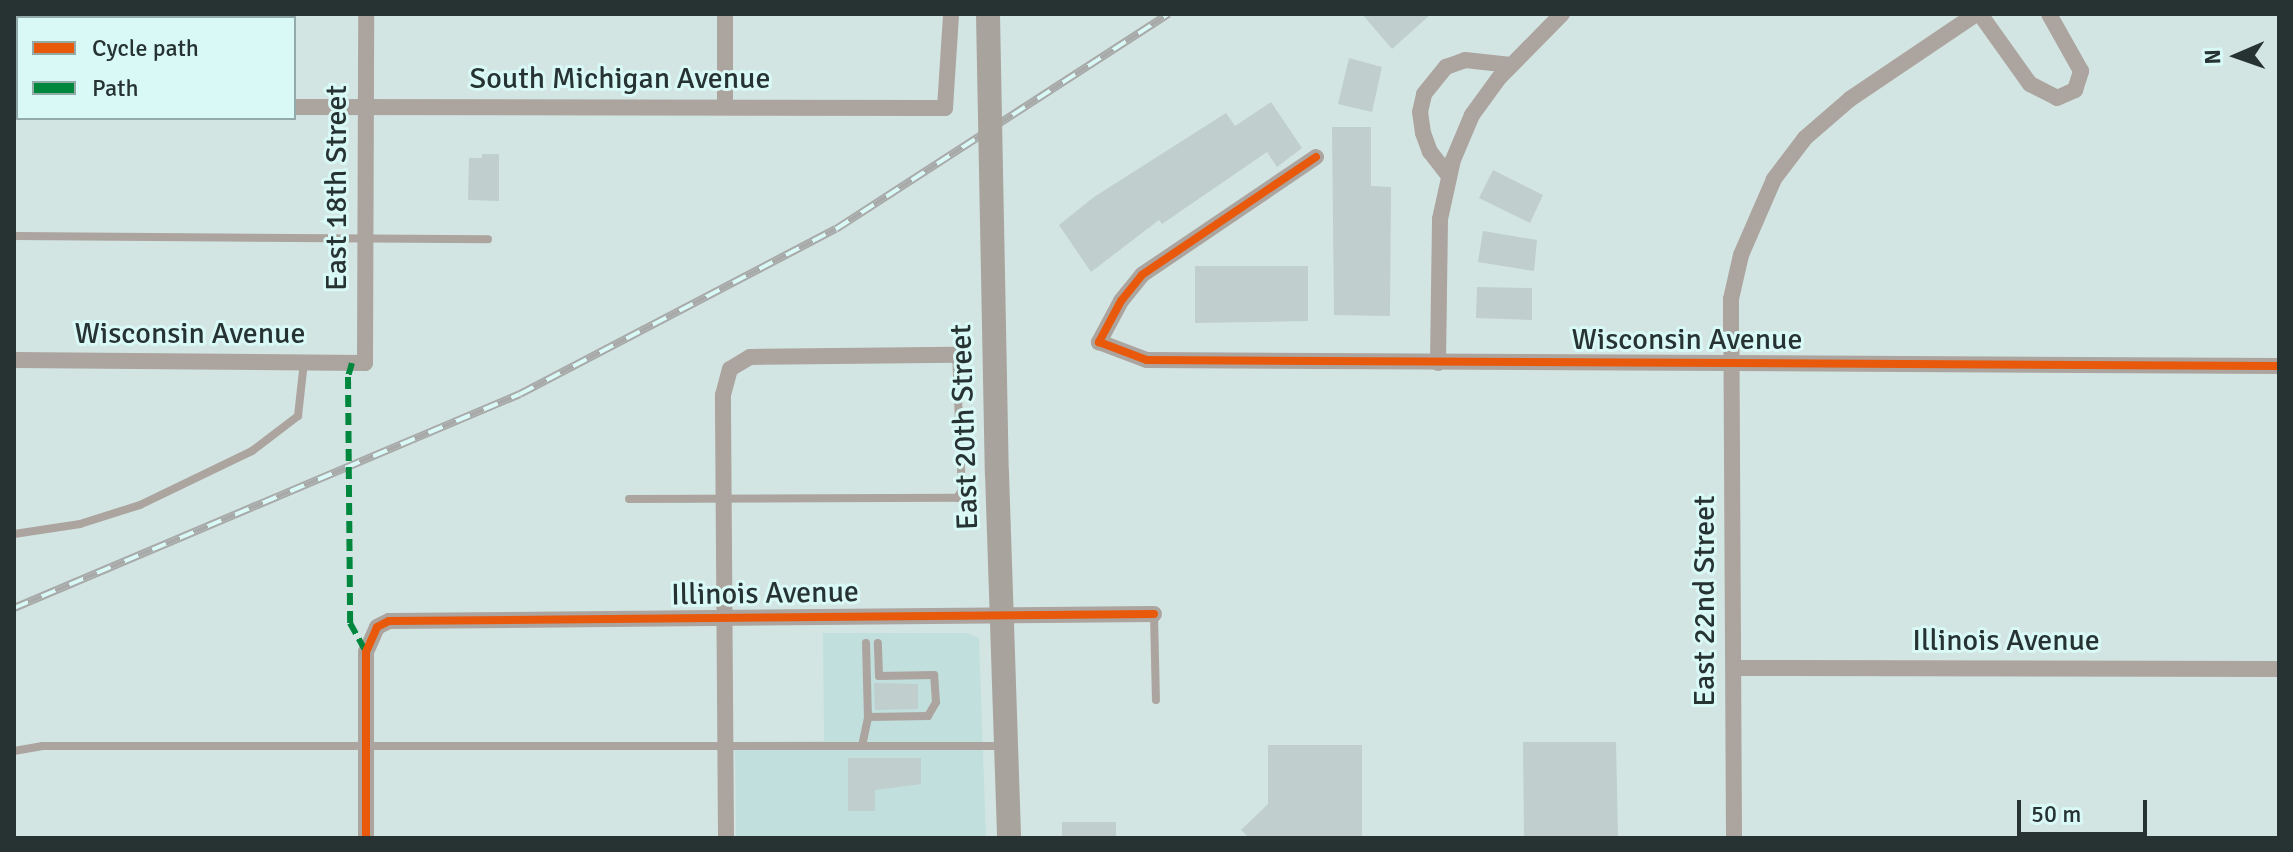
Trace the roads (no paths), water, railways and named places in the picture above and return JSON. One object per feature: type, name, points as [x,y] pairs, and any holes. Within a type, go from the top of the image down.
[{"type":"main road","name":"East 20th Street","points":[[988,14],[997,473],[1006,615],[1009,838]]},
{"type":"street","name":"East 18th Street","points":[[365,363],[366,14]]},
{"type":"street","points":[[725,14],[725,107]]},
{"type":"street","name":"South Michigan Avenue","points":[[296,107],[945,108],[951,14]]},
{"type":"street","points":[[1438,363],[1440,219],[1449,176],[1472,115],[1511,65],[1562,14]]},
{"type":"street","points":[[1978,14],[2030,84],[2057,98],[2075,90],[2081,71],[2049,14]]},
{"type":"street","name":"East 22nd Street","points":[[1734,838],[1731,299],[1741,255],[1774,179],[1805,138],[1850,99],[1978,14]]},
{"type":"street","points":[[1449,176],[1423,133],[1420,112],[1424,94],[1446,67],[1465,60],[1511,65]]},
{"type":"street","name":"Wisconsin Avenue","points":[[1316,157],[1142,275],[1121,301],[1099,342],[1147,360],[2279,366]]},
{"type":"street","points":[[726,838],[727,620],[723,395],[730,369],[750,357],[956,355]]},
{"type":"street","name":"Wisconsin Avenue","points":[[14,360],[365,363]]},
{"type":"street","name":"Illinois Avenue","points":[[366,746],[366,652],[377,627],[404,618],[727,620],[1154,614]]},
{"type":"street","name":"Illinois Avenue","points":[[1734,668],[2279,669]]},
{"type":"street","points":[[366,746],[366,838]]},
{"type":"lane","points":[[14,236],[488,239]]},
{"type":"lane","points":[[629,499],[957,498],[962,490],[956,355]]},
{"type":"lane","points":[[14,534],[80,524],[140,505],[252,451],[298,416],[304,362]]},
{"type":"lane","points":[[1154,614],[1156,700]]},
{"type":"lane","points":[[862,746],[868,717],[866,643]]},
{"type":"lane","points":[[878,643],[879,676]]},
{"type":"lane","points":[[866,676],[934,675],[936,702],[922,718],[868,717]]},
{"type":"lane","points":[[14,751],[43,746],[1008,746]]},
{"type":"railway","points":[[14,608],[520,394],[836,229],[1168,14]]}]
